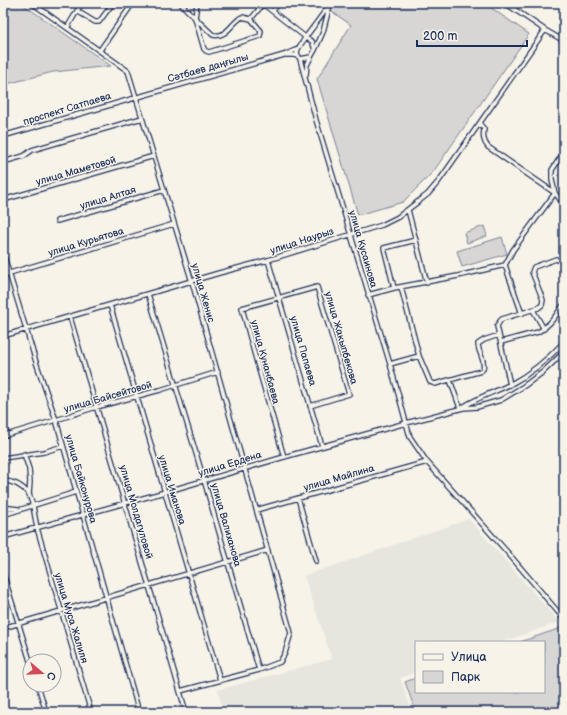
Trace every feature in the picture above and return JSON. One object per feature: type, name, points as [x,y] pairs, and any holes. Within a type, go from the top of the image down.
[{"type":"street","name":"улица Женис","points":[[32,3],[128,71],[192,282],[291,633],[286,653],[280,662],[259,670]]},
{"type":"street","points":[[67,28],[82,3]]},
{"type":"street","points":[[77,11],[97,23],[101,20],[113,3]]},
{"type":"street","points":[[100,50],[132,5],[125,3]]},
{"type":"street","points":[[180,3],[195,18],[213,35],[216,36],[227,32],[237,20],[242,17],[251,19],[261,31],[260,36],[209,52],[204,49],[195,18],[197,3]]},
{"type":"street","points":[[273,10],[278,3]]},
{"type":"street","points":[[300,58],[297,53],[298,49],[331,3]]},
{"type":"street","points":[[305,78],[307,65],[324,32],[331,3]]},
{"type":"street","points":[[506,3],[545,30],[564,41]]},
{"type":"street","points":[[251,19],[263,4],[273,10],[305,38],[312,41],[315,50]]},
{"type":"street","name":"улица Наурыз","points":[[3,336],[268,260],[382,225],[408,210],[428,194],[440,181],[545,30]]},
{"type":"street","points":[[284,55],[298,49]]},
{"type":"street","points":[[284,55],[294,55],[300,58],[311,57]]},
{"type":"street","name":"Сәтбаев даңғылы","points":[[136,97],[284,55]]},
{"type":"street","name":"улица Кусаинова","points":[[300,58],[316,120],[390,364],[410,437],[427,462],[508,553],[564,620]]},
{"type":"street","name":"проспект Сатпаева","points":[[3,136],[136,97]]},
{"type":"street","points":[[3,162],[24,156],[32,150],[142,118]]},
{"type":"street","points":[[480,124],[484,129],[484,142],[488,147],[554,193],[564,205]]},
{"type":"street","points":[[368,295],[394,288],[427,283],[505,264],[513,250],[554,193],[552,170],[564,152]]},
{"type":"street","name":"улица Маметовой","points":[[3,200],[154,156]]},
{"type":"street","name":"улица Алтая","points":[[57,222],[164,190]]},
{"type":"street","points":[[408,210],[427,283]]},
{"type":"street","name":"улица Курьятова","points":[[3,275],[174,224]]},
{"type":"street","points":[[394,288],[384,248],[416,240]]},
{"type":"street","name":"улица Байконурова","points":[[3,253],[56,420],[139,712]]},
{"type":"street","points":[[510,385],[497,326],[500,321],[538,308],[544,302],[532,272],[534,267],[556,259],[564,262]]},
{"type":"street","name":"улица Папаева","points":[[268,260],[322,446]]},
{"type":"street","points":[[505,264],[522,314]]},
{"type":"street","name":"улица Жакыпбекова","points":[[279,298],[316,287],[318,288],[349,393],[310,406]]},
{"type":"street","points":[[401,287],[419,356],[430,382],[435,384],[483,369],[484,364],[478,349],[478,344],[484,340],[499,335]]},
{"type":"street","name":"улица Валиханова","points":[[148,294],[259,670]]},
{"type":"street","name":"улица Кунанбаева","points":[[279,298],[242,308],[254,356],[284,457]]},
{"type":"street","points":[[501,342],[532,334],[544,329],[548,326],[564,304]]},
{"type":"street","name":"улица Иманова","points":[[110,305],[220,680]]},
{"type":"street","points":[[533,310],[544,329]]},
{"type":"street","name":"улица Молдагуловой","points":[[70,317],[186,712]]},
{"type":"street","name":"улица Ердена","points":[[461,408],[474,400],[510,385],[545,359],[564,342]]},
{"type":"street","name":"улица Ердена","points":[[3,537],[124,504],[322,446],[461,408],[477,407],[506,397],[520,389],[543,372],[564,352]]},
{"type":"street","points":[[390,364],[419,356]]},
{"type":"street","name":"улица Байсейтовой","points":[[5,435],[218,372]]},
{"type":"street","points":[[450,380],[461,408]]},
{"type":"street","points":[[3,422],[5,435]]},
{"type":"street","points":[[3,458],[44,452],[63,446]]},
{"type":"street","name":"улица Муса Жалиля","points":[[24,454],[29,470],[29,494],[37,528],[91,712]]},
{"type":"street","name":"улица Майлина","points":[[256,510],[427,462]]},
{"type":"street","points":[[3,481],[23,487],[29,494]]},
{"type":"street","points":[[3,515],[76,492]]},
{"type":"street","points":[[298,498],[316,561]]},
{"type":"street","points":[[3,507],[21,510]]},
{"type":"street","points":[[3,628],[268,550]]},
{"type":"street","points":[[3,572],[27,653]]},
{"type":"street","points":[[180,691],[259,670]]},
{"type":"street","points":[[40,693],[46,712]]},
{"type":"shaded area","points":[[469,519],[559,622],[505,641],[415,641],[415,672],[400,678],[412,712],[223,712],[218,690],[332,659],[304,576]]},
{"type":"green space","points":[[3,3],[21,3],[111,66],[53,72],[3,85]]},
{"type":"green space","points":[[337,3],[484,3],[529,34],[433,172],[403,202],[358,215],[317,79],[351,25],[331,11]]},
{"type":"green space","points":[[484,226],[487,236],[467,243],[464,233]]},
{"type":"green space","points":[[502,237],[507,254],[462,267],[457,251]]},
{"type":"green space","points":[[561,628],[564,638],[564,712],[416,712],[405,682],[415,678],[415,693],[545,693],[545,641],[523,641]]}]
